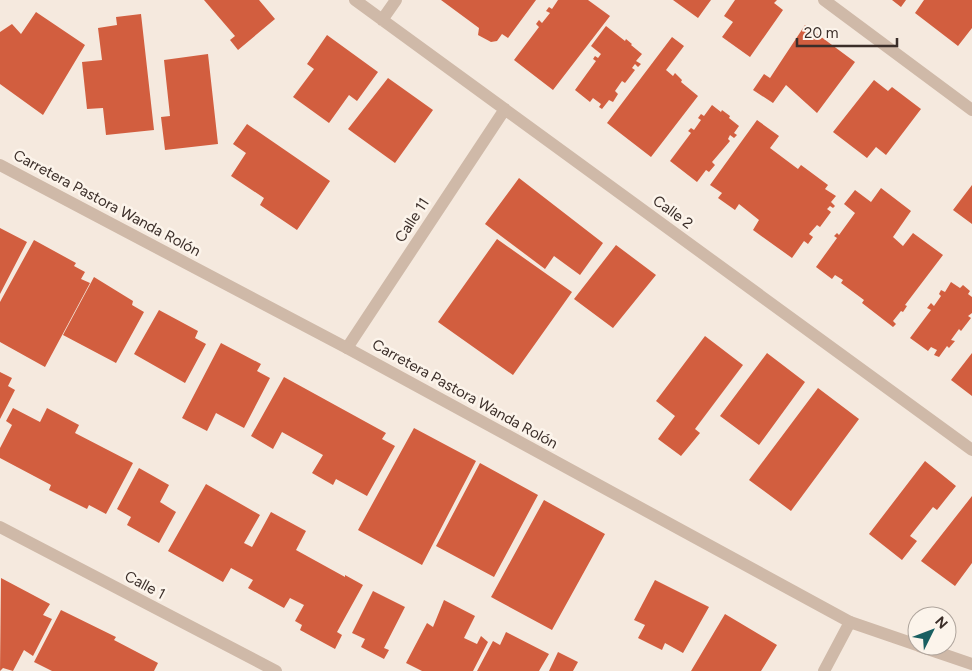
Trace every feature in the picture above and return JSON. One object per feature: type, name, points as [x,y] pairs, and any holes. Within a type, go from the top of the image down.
[{"type":"street","name":"Calle 2","points":[[355,0],[972,450]]},
{"type":"street","points":[[382,20],[396,0]]},
{"type":"street","points":[[824,0],[972,110]]},
{"type":"street","name":"Calle 11","points":[[347,348],[505,109]]},
{"type":"street","name":"Carretera Pastora Wanda Rolón","points":[[0,165],[347,348],[850,622],[907,642]]},
{"type":"street","name":"Calle 1","points":[[0,527],[276,671]]},
{"type":"street","points":[[824,671],[850,622]]},
{"type":"street","name":"Carretera Pastora Wanda Rolón","points":[[948,656],[972,664]]},
{"type":"building","points":[[204,0],[259,0],[275,19],[238,50],[230,40],[235,36]]},
{"type":"building","points":[[441,0],[536,0],[508,38],[502,34],[497,41],[491,42],[478,35],[479,28]]},
{"type":"building","points":[[558,0],[588,0],[610,16],[553,90],[514,60],[539,27],[536,24],[539,20],[542,23],[550,13],[546,11],[549,7],[552,9]]},
{"type":"building","points":[[673,0],[711,0],[698,18]]},
{"type":"building","points":[[735,0],[777,0],[774,3],[783,10],[750,57],[722,37],[733,22],[724,16]]},
{"type":"building","points":[[892,0],[906,0],[901,7]]},
{"type":"building","points":[[924,0],[972,0],[972,28],[958,46],[915,13]]},
{"type":"building","points":[[36,12],[85,45],[43,115],[0,84],[0,32],[12,24],[21,34]]},
{"type":"building","points":[[141,14],[154,130],[106,135],[103,108],[87,109],[82,62],[102,60],[98,28],[117,25],[116,17]]},
{"type":"building","points":[[805,25],[855,62],[817,113],[786,85],[773,103],[753,90],[764,74],[770,78]]},
{"type":"building","points":[[606,26],[625,41],[626,39],[642,54],[636,61],[641,64],[638,67],[635,64],[632,68],[635,70],[625,83],[622,81],[615,91],[618,94],[613,102],[609,100],[602,109],[599,107],[601,104],[593,98],[590,102],[575,90],[596,61],[593,59],[595,56],[598,58],[601,54],[591,46]]},
{"type":"building","points":[[327,35],[378,72],[357,101],[349,95],[329,123],[293,97],[314,69],[307,64]]},
{"type":"building","points":[[672,37],[684,46],[666,70],[673,76],[675,73],[682,80],[681,82],[698,96],[651,157],[607,123]]},
{"type":"building","points":[[208,54],[218,144],[165,150],[161,117],[170,116],[164,60]]},
{"type":"building","points":[[388,78],[433,110],[395,163],[348,129]]},
{"type":"building","points":[[874,80],[888,91],[892,87],[921,109],[886,155],[876,147],[867,158],[833,132]]},
{"type":"building","points":[[712,105],[730,116],[729,118],[739,126],[734,133],[737,135],[734,138],[730,135],[728,139],[730,141],[712,162],[715,165],[709,172],[706,170],[697,182],[670,161],[691,133],[688,131],[691,128],[694,130],[701,120],[698,118],[701,114],[704,116]]},
{"type":"building","points":[[757,120],[779,136],[770,148],[798,169],[801,165],[828,185],[825,189],[836,196],[831,202],[835,206],[833,208],[830,206],[827,209],[831,212],[820,227],[817,225],[809,234],[813,237],[808,244],[804,241],[792,258],[753,230],[759,220],[739,204],[735,210],[718,198],[722,193],[710,185]]},
{"type":"building","points":[[247,124],[330,181],[297,230],[260,205],[264,198],[231,176],[246,153],[233,144]]},
{"type":"building","points":[[519,178],[603,243],[580,275],[554,256],[545,269],[485,224]]},
{"type":"building","points":[[972,185],[972,224],[953,210]]},
{"type":"building","points":[[881,188],[911,211],[893,237],[903,246],[913,233],[943,255],[905,305],[907,306],[903,312],[901,311],[893,321],[896,324],[893,327],[862,303],[864,300],[841,283],[843,280],[835,275],[832,279],[816,267],[837,238],[834,236],[837,233],[839,235],[855,213],[844,204],[855,190],[871,202]]},
{"type":"building","points":[[0,228],[27,242],[0,294]]},
{"type":"building","points":[[497,239],[572,292],[513,375],[438,322]]},
{"type":"building","points":[[34,240],[76,263],[74,266],[85,272],[81,279],[90,283],[45,367],[0,342],[0,302]]},
{"type":"building","points":[[616,245],[656,275],[613,328],[574,299]]},
{"type":"building","points":[[94,277],[133,301],[132,305],[144,312],[116,363],[63,335]]},
{"type":"building","points":[[951,282],[960,288],[963,285],[970,291],[968,294],[972,297],[972,313],[968,316],[971,318],[961,331],[959,329],[951,340],[955,341],[949,348],[947,346],[939,357],[934,355],[937,350],[931,347],[928,351],[910,338],[931,310],[927,308],[931,303],[934,306],[941,296],[939,294],[941,290],[945,292]]},
{"type":"building","points":[[159,310],[198,331],[195,338],[206,344],[185,383],[134,354]]},
{"type":"building","points":[[705,336],[743,365],[695,429],[700,433],[681,456],[658,439],[675,416],[656,401]]},
{"type":"building","points":[[221,343],[261,364],[257,371],[270,378],[244,428],[216,413],[207,431],[182,418]]},
{"type":"building","points":[[767,353],[805,382],[759,445],[720,416]]},
{"type":"building","points":[[972,353],[972,396],[951,380]]},
{"type":"building","points":[[0,372],[12,378],[8,386],[15,390],[0,419]]},
{"type":"building","points":[[284,377],[386,433],[382,439],[395,446],[367,496],[336,479],[333,485],[312,473],[323,455],[282,432],[273,449],[251,436]]},
{"type":"building","points":[[818,388],[859,419],[791,511],[749,480]]},
{"type":"building","points":[[13,408],[40,422],[47,408],[79,425],[75,433],[133,463],[106,514],[89,505],[87,509],[49,490],[51,485],[0,458],[0,448],[12,425],[6,421]]},
{"type":"building","points":[[414,428],[476,461],[422,565],[358,530]]},
{"type":"building","points":[[925,461],[956,486],[937,510],[933,507],[910,536],[917,541],[902,560],[869,534]]},
{"type":"building","points":[[480,463],[538,495],[494,577],[436,546]]},
{"type":"building","points":[[139,468],[169,485],[160,502],[176,512],[159,543],[127,525],[131,517],[117,509]]},
{"type":"building","points":[[206,484],[260,515],[244,543],[252,547],[271,512],[306,531],[296,550],[363,585],[337,632],[342,635],[335,649],[300,630],[302,625],[295,621],[304,605],[290,598],[284,608],[248,588],[253,580],[231,568],[223,582],[168,551]]},
{"type":"building","points":[[972,496],[972,563],[955,586],[921,561]]},
{"type":"building","points":[[544,500],[605,534],[552,630],[491,597]]},
{"type":"building","points":[[1,578],[50,604],[43,615],[52,619],[33,656],[24,650],[13,671],[3,668],[0,671]]},
{"type":"building","points":[[655,580],[709,607],[683,653],[665,643],[662,650],[638,638],[645,625],[634,620]]},
{"type":"building","points":[[373,591],[405,607],[384,648],[389,650],[384,659],[361,647],[365,639],[352,633]]},
{"type":"building","points":[[444,600],[475,616],[464,638],[477,644],[481,636],[488,642],[473,671],[422,671],[406,663],[427,623],[433,627]]},
{"type":"building","points":[[61,610],[116,637],[114,640],[158,663],[154,671],[52,671],[34,662]]},
{"type":"building","points":[[725,614],[777,645],[761,671],[691,671]]},
{"type":"building","points":[[506,632],[549,654],[539,671],[477,671],[493,641],[500,645]]},
{"type":"building","points":[[558,652],[578,662],[573,671],[549,671]]}]
